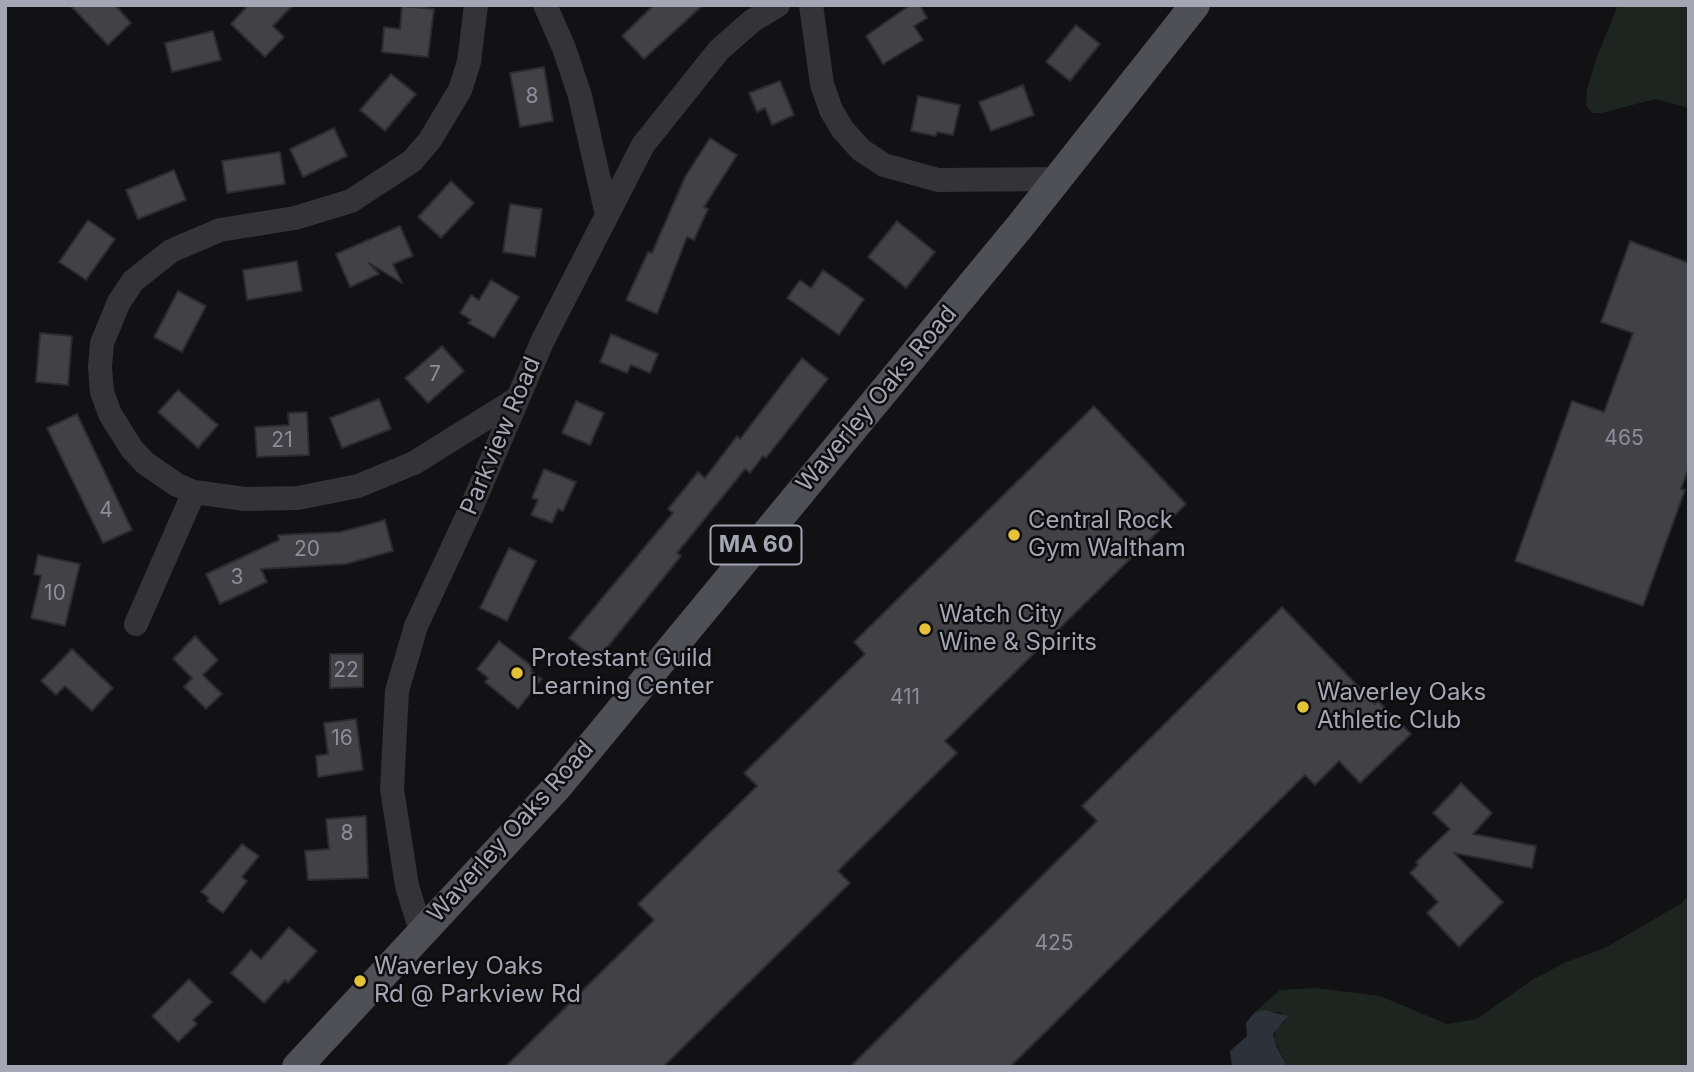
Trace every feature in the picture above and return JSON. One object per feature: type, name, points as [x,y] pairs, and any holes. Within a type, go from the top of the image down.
[{"type":"main road","name":"Waverley Oaks Road","points":[[297,1067],[558,786],[1058,179],[1195,5]]},
{"type":"street","points":[[476,5],[469,62],[460,90],[430,140],[412,161],[372,191],[342,205],[296,218],[220,230],[194,239],[150,265],[133,281],[119,302],[102,342],[102,392],[110,414],[132,449],[145,463],[177,485],[194,492],[245,499],[326,494],[358,486],[414,463],[515,400]]},
{"type":"street","points":[[545,5],[564,48],[580,96],[607,215]]},
{"type":"street","name":"Parkview Road","points":[[421,932],[407,886],[392,789],[397,691],[416,626],[472,506],[515,400],[643,145],[684,90],[719,50],[752,21],[778,5]]},
{"type":"street","points":[[811,5],[817,61],[825,92],[843,131],[861,150],[884,164],[938,180],[1058,179]]},
{"type":"street","points":[[136,624],[194,492]]},
{"type":"shaded area","points":[[1618,5],[1689,5],[1689,108],[1655,99],[1602,113],[1592,113],[1586,105],[1587,90],[1596,59]]},
{"type":"shaded area","points":[[1689,895],[1689,1067],[1288,1067],[1274,1040],[1276,1028],[1285,1022],[1281,1012],[1254,1013],[1280,990],[1315,988],[1380,996],[1447,1024],[1477,1019],[1532,980],[1564,963],[1605,948],[1682,903]]},
{"type":"shaded area","points":[[1264,1010],[1288,1016],[1273,1034],[1276,1046],[1288,1067],[1232,1067],[1230,1051],[1247,1036],[1246,1023],[1254,1013]]},
{"type":"building","points":[[70,5],[115,5],[131,23],[108,45]]},
{"type":"building","points":[[248,5],[293,5],[273,26],[284,37],[265,57],[231,24]]},
{"type":"building","points":[[654,5],[703,5],[644,59],[622,36]]},
{"type":"building","points":[[910,5],[920,5],[927,18],[914,26],[923,40],[883,64],[866,36]]},
{"type":"building","points":[[402,6],[434,9],[428,57],[382,52],[384,27],[400,29]]},
{"type":"building","points":[[1076,25],[1100,44],[1070,81],[1046,62]]},
{"type":"building","points":[[213,31],[221,60],[172,72],[165,43]]},
{"type":"building","points":[[544,67],[553,121],[520,127],[510,73]]},
{"type":"building","points":[[391,74],[416,94],[385,131],[360,110]]},
{"type":"building","points":[[780,81],[794,115],[772,125],[765,108],[757,112],[749,93]]},
{"type":"building","points":[[1023,85],[1034,115],[991,131],[979,102]]},
{"type":"building","points":[[918,96],[960,105],[953,135],[937,132],[936,136],[911,131]]},
{"type":"building","points":[[334,128],[347,156],[303,177],[290,149]]},
{"type":"building","points":[[710,138],[737,155],[704,207],[708,209],[694,240],[687,237],[657,314],[626,300],[648,252],[652,253],[685,177]]},
{"type":"building","points":[[280,152],[285,184],[227,193],[222,161]]},
{"type":"building","points":[[174,170],[186,200],[138,219],[126,190]]},
{"type":"building","points":[[451,181],[474,203],[441,238],[418,217]]},
{"type":"building","points":[[510,204],[542,209],[535,257],[503,252]]},
{"type":"building","points":[[88,220],[115,239],[86,280],[59,262]]},
{"type":"building","points":[[897,221],[935,252],[906,288],[868,257]]},
{"type":"building","points":[[400,226],[413,256],[393,264],[402,283],[369,263],[379,274],[350,287],[336,254]]},
{"type":"building","points":[[1630,241],[1689,263],[1689,467],[1681,489],[1685,490],[1643,606],[1515,561],[1572,401],[1604,412],[1633,333],[1601,322]]},
{"type":"building","points":[[297,261],[302,291],[247,300],[243,270]]},
{"type":"building","points":[[823,270],[864,299],[839,335],[787,298],[800,280],[811,288]]},
{"type":"building","points":[[491,280],[519,297],[494,338],[468,323],[471,320],[460,313],[471,295],[479,300]]},
{"type":"building","points":[[178,291],[206,306],[182,352],[154,337]]},
{"type":"building","points":[[40,333],[72,336],[68,385],[36,382]]},
{"type":"building","points":[[611,334],[658,354],[650,373],[631,365],[627,373],[600,362]]},
{"type":"building","points":[[442,346],[464,371],[428,403],[405,378]]},
{"type":"building","points":[[802,358],[828,379],[766,458],[763,456],[750,473],[745,469],[677,553],[681,556],[597,660],[569,638],[673,513],[668,509],[698,472],[705,478],[737,436],[740,439]]},
{"type":"building","points":[[178,390],[218,425],[198,448],[158,412]]},
{"type":"building","points":[[379,399],[391,429],[342,448],[330,418]]},
{"type":"building","points":[[576,401],[604,413],[590,445],[562,433]]},
{"type":"building","points":[[1094,406],[1186,504],[945,741],[957,753],[838,871],[850,883],[663,1067],[505,1067],[654,920],[638,904],[757,786],[744,773],[865,654],[854,642]]},
{"type":"building","points":[[307,412],[309,455],[257,457],[255,427],[289,425],[288,413]]},
{"type":"building","points":[[77,414],[132,530],[103,543],[47,428]]},
{"type":"building","points":[[544,469],[576,482],[563,511],[558,509],[552,523],[531,515],[538,500],[532,498]]},
{"type":"building","points":[[385,520],[393,551],[346,564],[261,569],[267,582],[220,604],[206,574],[279,540],[278,535],[340,532]]},
{"type":"building","points":[[509,548],[536,561],[507,621],[480,608]]},
{"type":"building","points":[[38,555],[80,564],[65,626],[31,618],[41,576],[34,574]]},
{"type":"building","points":[[1282,607],[1375,704],[1378,701],[1411,734],[1360,783],[1339,761],[1315,785],[1305,775],[1010,1067],[850,1067],[1097,821],[1082,806]]},
{"type":"building","points":[[195,636],[218,660],[203,675],[222,694],[206,709],[184,687],[192,678],[173,659]]},
{"type":"building","points":[[499,641],[533,667],[531,671],[542,679],[518,709],[485,682],[488,678],[477,669]]},
{"type":"building","points":[[72,649],[113,688],[92,711],[65,686],[56,695],[41,681]]},
{"type":"building","points":[[330,654],[363,654],[363,687],[330,688]]},
{"type":"building","points":[[356,719],[363,770],[318,777],[316,756],[328,754],[324,723]]},
{"type":"building","points":[[1461,783],[1492,813],[1473,834],[1536,846],[1532,868],[1454,853],[1503,902],[1459,947],[1427,913],[1438,902],[1410,873],[1418,865],[1416,862],[1450,829],[1433,813]]},
{"type":"building","points":[[366,816],[368,878],[308,880],[305,851],[329,849],[326,819]]},
{"type":"building","points":[[242,844],[259,856],[242,877],[247,881],[223,913],[207,901],[209,898],[201,892]]},
{"type":"building","points":[[289,927],[317,951],[288,983],[285,980],[264,1003],[231,973],[251,950],[261,959]]},
{"type":"building","points":[[189,979],[212,1002],[193,1020],[197,1024],[178,1042],[152,1016]]},
{"type":"place","name":"Central Rock Gym Waltham","points":[[1014,535]]},
{"type":"place","name":"Watch City Wine & Spirits","points":[[925,629]]},
{"type":"place","name":"Protestant Guild Learning Center","points":[[517,673]]},
{"type":"place","name":"Waverley Oaks Athletic Club","points":[[1303,707]]},
{"type":"place","name":"Waverley Oaks Rd @ Parkview Rd","points":[[360,981]]}]
